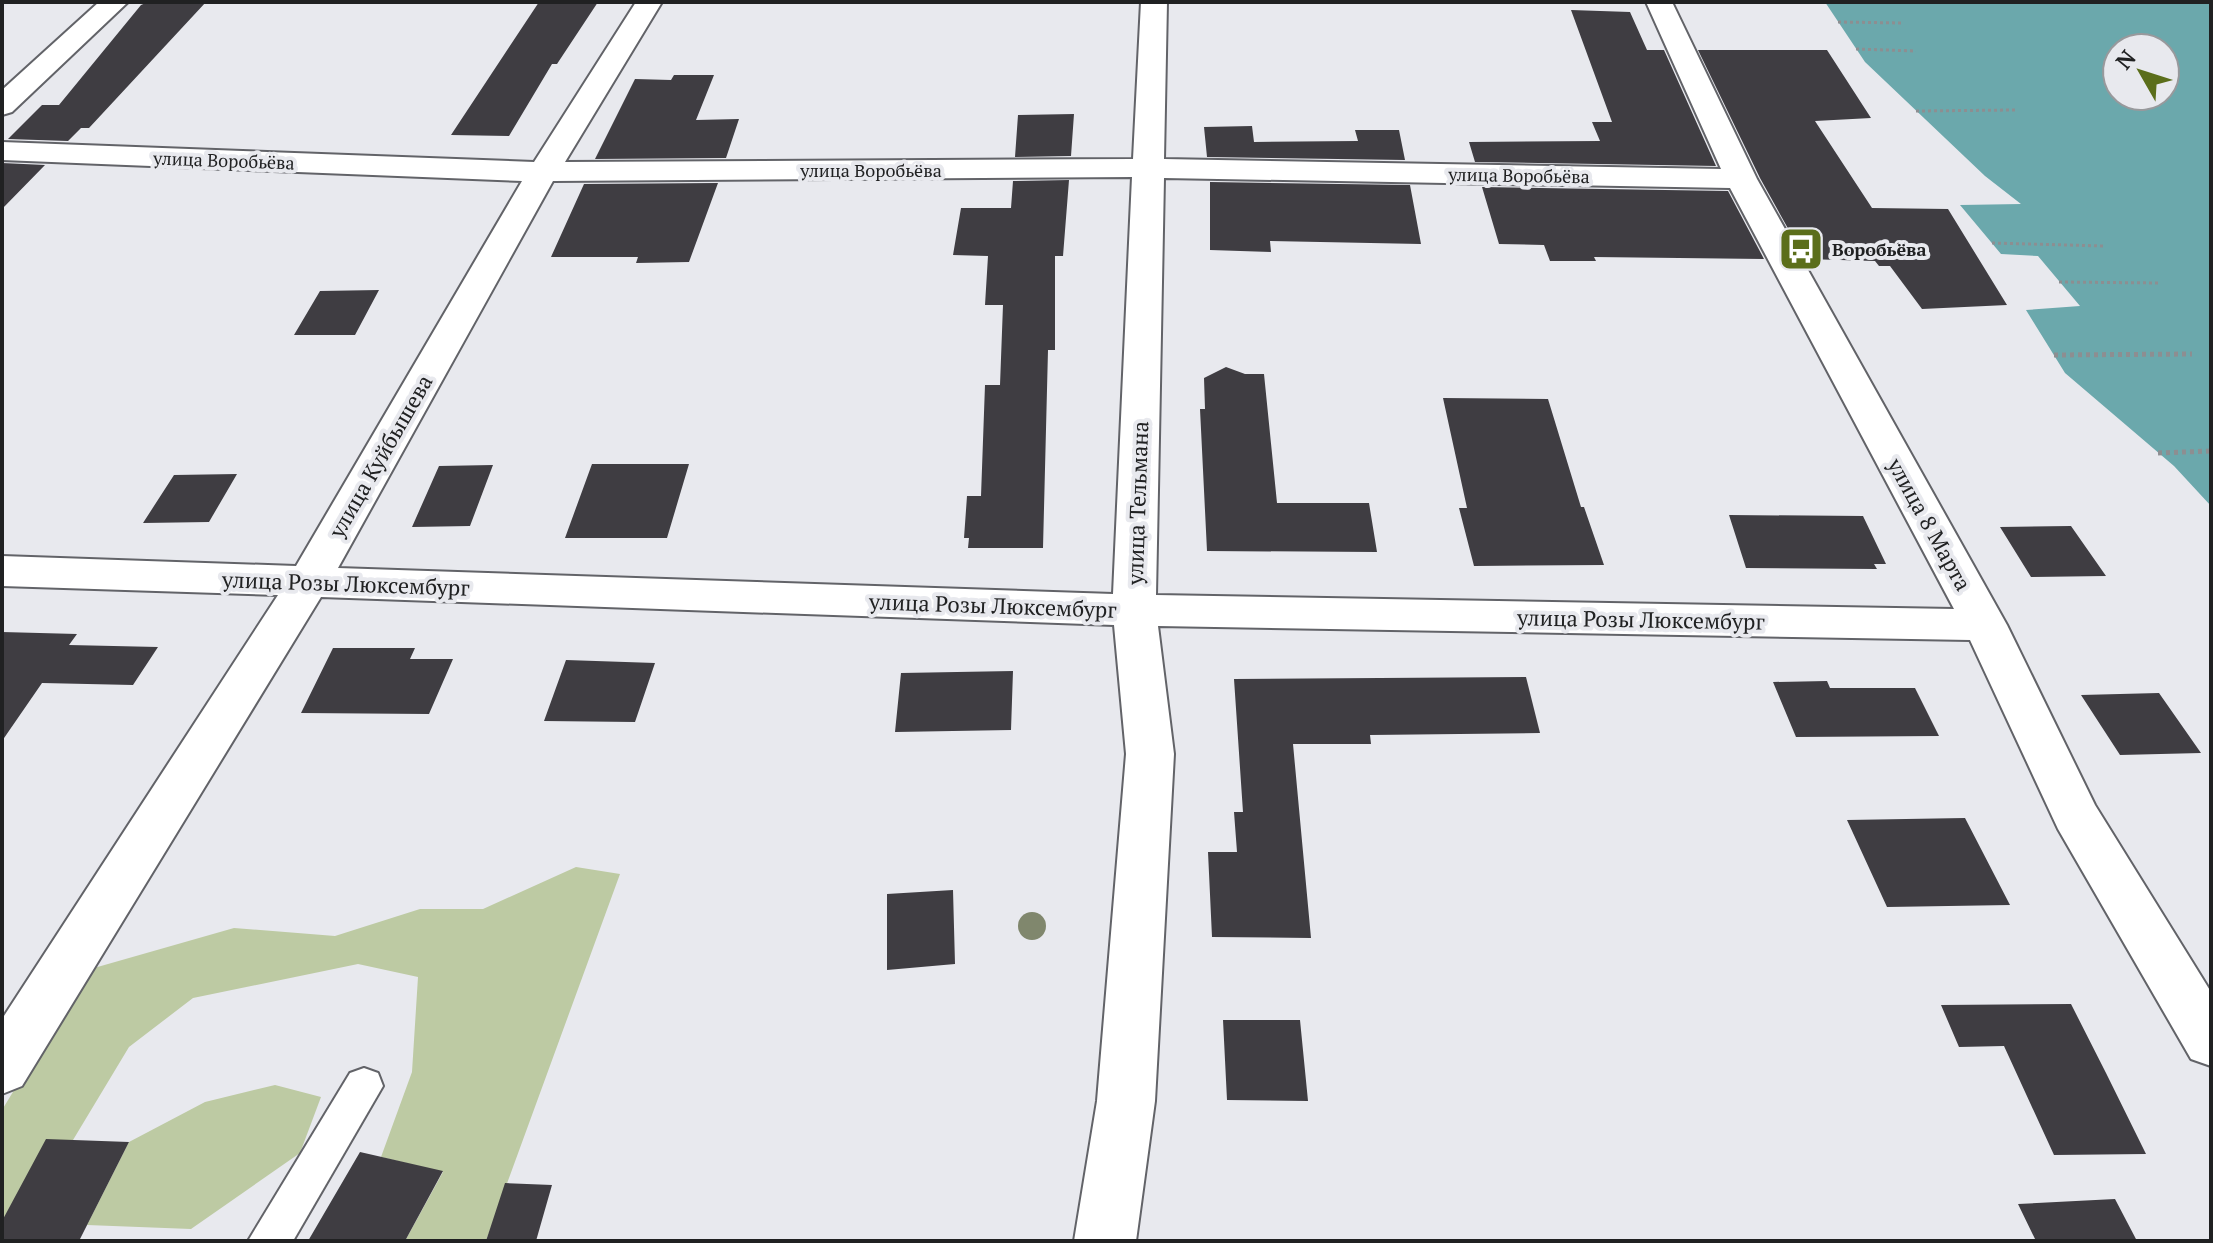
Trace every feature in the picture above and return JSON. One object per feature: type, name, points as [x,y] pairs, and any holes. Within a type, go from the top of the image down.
[{"type":"street","points":[[2,106],[115,2]]},
{"type":"street","name":"улица Куйбышева","points":[[2,1068],[309,581],[543,172],[649,2]]},
{"type":"street","name":"улица Тельмана","points":[[1105,1241],[1126,1101],[1150,754],[1134,610],[1154,2]]},
{"type":"street","name":"улица 8 Марта","points":[[1659,2],[1741,179],[1985,625],[2075,815],[2211,1041]]},
{"type":"street","name":"улица Воробьёва","points":[[2,151],[543,172],[1148,168],[1741,179]]},
{"type":"street","name":"улица Розы Люксембург","points":[[2,571],[1134,610],[1985,625]]},
{"type":"lane","points":[[269,1241],[364,1086]]},
{"type":"path","points":[[1838,22],[1903,23]]},
{"type":"path","points":[[1856,49],[1916,51]]},
{"type":"path","points":[[1916,111],[2015,110]]},
{"type":"path","points":[[1992,243],[2104,246]]},
{"type":"path","points":[[2059,282],[2159,283]]},
{"type":"path","points":[[2054,355],[2192,354]]},
{"type":"path","points":[[2158,453],[2211,451]]},
{"type":"green space","points":[[576,867],[620,874],[486,1241],[405,1241],[443,1172],[381,1157],[412,1072],[418,977],[358,964],[193,998],[129,1047],[73,1140],[2,1221],[2,1110],[87,970],[234,928],[335,936],[420,909],[483,909]]},
{"type":"green space","points":[[275,1085],[321,1097],[300,1153],[191,1229],[87,1225],[129,1142],[205,1102]]},
{"type":"water","points":[[1825,2],[2211,2],[2211,506],[2174,466],[2065,373],[2026,310],[2080,306],[2038,256],[2001,254],[1960,205],[2021,204],[1985,176],[1865,62]]},
{"type":"building","points":[[148,2],[206,2],[89,128],[81,128],[68,141],[8,139],[42,105],[59,105],[141,5]]},
{"type":"building","points":[[539,2],[598,2],[557,64],[552,64],[509,136],[451,135]]},
{"type":"building","points":[[1571,10],[1630,12],[1647,50],[1664,50],[1716,166],[1475,162],[1469,142],[1600,141],[1592,122],[1612,122]]},
{"type":"building","points":[[1698,50],[1827,50],[1871,118],[1815,121],[1872,208],[1948,209],[2007,305],[1922,309],[1890,266],[1879,266],[1875,261],[1805,259],[1760,178]]},
{"type":"building","points":[[674,75],[714,75],[696,120],[739,119],[726,158],[595,159],[635,79],[671,80]]},
{"type":"building","points":[[1074,114],[1071,156],[1015,157],[1018,115]]},
{"type":"building","points":[[1252,126],[1254,142],[1358,141],[1355,130],[1399,130],[1405,160],[1207,157],[1204,127]]},
{"type":"building","points":[[2,163],[45,165],[2,209]]},
{"type":"building","points":[[1069,180],[1063,256],[1055,256],[1055,350],[1048,350],[1043,548],[968,548],[969,538],[964,538],[967,496],[981,496],[985,385],[1000,385],[1003,305],[985,305],[988,256],[953,255],[961,208],[1011,208],[1013,181]]},
{"type":"building","points":[[1210,182],[1410,185],[1421,244],[1270,241],[1271,252],[1210,250]]},
{"type":"building","points":[[718,183],[689,262],[636,263],[638,257],[551,257],[584,184]]},
{"type":"building","points":[[1482,187],[1728,191],[1764,259],[1594,257],[1596,261],[1550,261],[1544,245],[1499,244]]},
{"type":"building","points":[[379,290],[355,335],[294,335],[320,291]]},
{"type":"building","points":[[1226,367],[1245,374],[1264,374],[1277,503],[1369,503],[1377,552],[1207,551],[1200,409],[1205,409],[1204,378]]},
{"type":"building","points":[[1443,398],[1548,399],[1581,507],[1584,507],[1604,565],[1474,566],[1459,508],[1467,508]]},
{"type":"building","points":[[592,464],[689,464],[667,538],[565,538]]},
{"type":"building","points":[[493,465],[470,526],[412,527],[439,466]]},
{"type":"building","points":[[237,474],[209,522],[143,523],[174,475]]},
{"type":"building","points":[[1729,515],[1863,516],[1886,564],[1874,564],[1877,569],[1746,568]]},
{"type":"building","points":[[2071,526],[2106,576],[2031,577],[2000,527]]},
{"type":"building","points":[[2,632],[77,634],[69,645],[158,647],[133,685],[42,683],[2,741]]},
{"type":"building","points":[[333,648],[415,648],[410,659],[453,659],[429,714],[301,713]]},
{"type":"building","points":[[566,660],[655,663],[635,722],[544,721]]},
{"type":"building","points":[[1013,671],[1011,730],[895,732],[901,673]]},
{"type":"building","points":[[1526,677],[1540,733],[1370,735],[1371,744],[1293,744],[1311,938],[1212,937],[1208,852],[1237,852],[1234,812],[1243,812],[1234,679]]},
{"type":"building","points":[[1827,681],[1830,688],[1915,688],[1939,736],[1796,737],[1773,682]]},
{"type":"building","points":[[2159,693],[2201,753],[2120,755],[2081,695]]},
{"type":"building","points":[[1965,818],[2010,905],[1887,907],[1847,820]]},
{"type":"building","points":[[953,890],[955,964],[887,970],[887,894]]},
{"type":"building","points":[[2071,1004],[2146,1154],[2054,1155],[2004,1046],[1959,1047],[1941,1005]]},
{"type":"building","points":[[1223,1020],[1300,1020],[1308,1101],[1227,1100]]},
{"type":"building","points":[[46,1139],[129,1142],[79,1241],[2,1241],[2,1221]]},
{"type":"building","points":[[360,1152],[443,1171],[405,1241],[308,1241]]},
{"type":"building","points":[[505,1183],[552,1185],[536,1241],[486,1241]]},
{"type":"building","points":[[2115,1199],[2137,1241],[2036,1241],[2018,1204]]},
{"type":"place","name":"Воробьёва","points":[[1801,249]]}]
